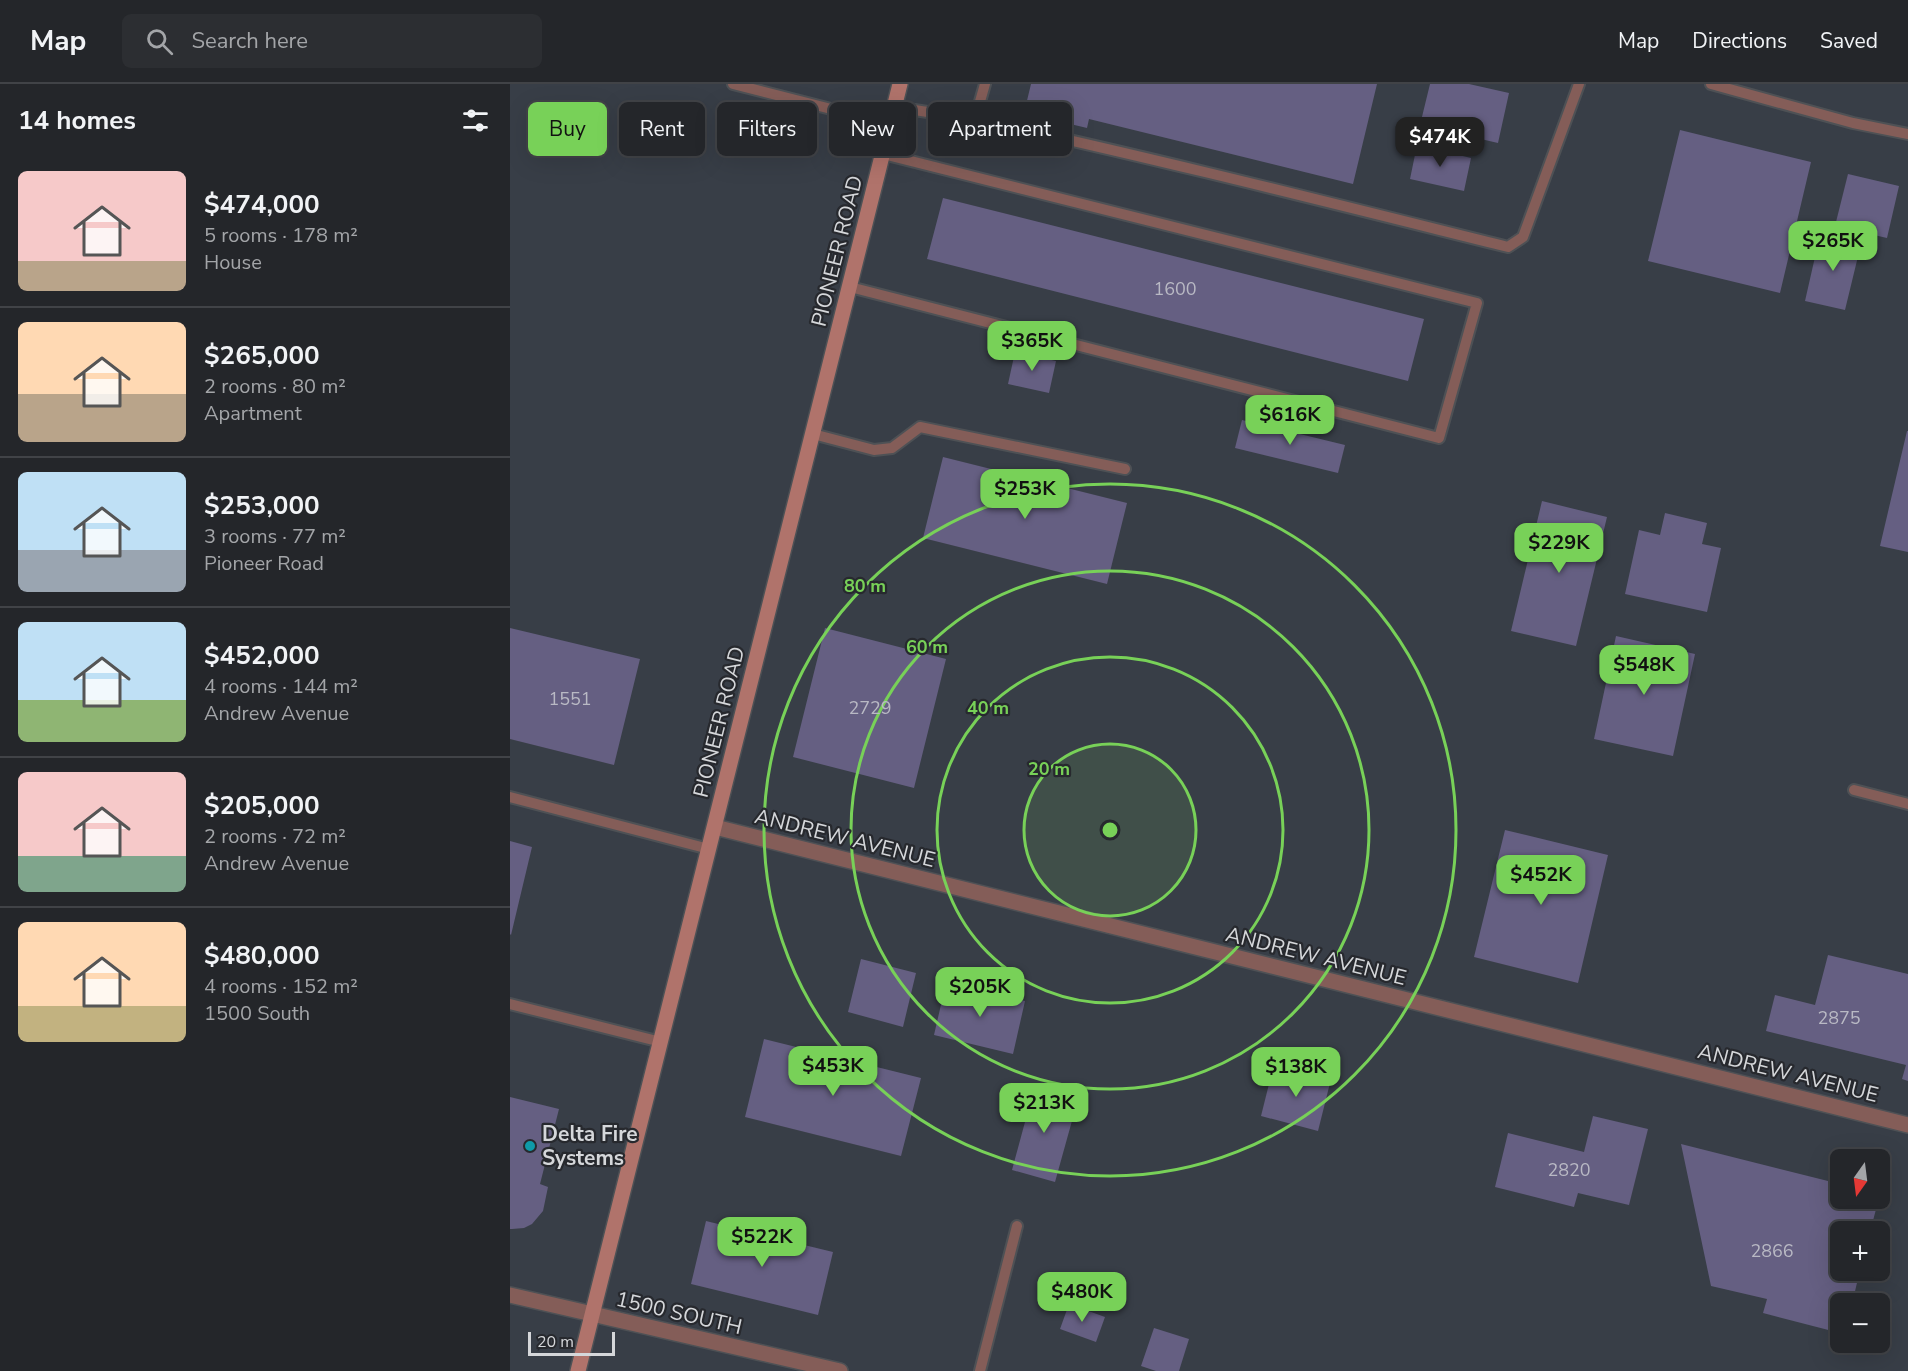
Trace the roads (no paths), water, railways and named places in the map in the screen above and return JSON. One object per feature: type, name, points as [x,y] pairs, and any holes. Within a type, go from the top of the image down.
[{"type":"main road","name":"PIONEER ROAD","points":[[895,102],[900,84]]},
{"type":"main road","name":"PIONEER ROAD","points":[[579,1371],[883,156]]},
{"type":"street","name":"ANDREW AVENUE","points":[[714,827],[1908,1125]]},
{"type":"street","name":"1500 SOUTH","points":[[510,1295],[592,1316],[840,1371]]},
{"type":"lane","points":[[733,84],[829,108]]},
{"type":"lane","points":[[980,102],[985,84]]},
{"type":"lane","points":[[1072,141],[1212,173],[1508,247],[1523,237],[1579,84]]},
{"type":"lane","points":[[1711,84],[1853,123],[1908,134]]},
{"type":"lane","points":[[850,287],[1439,438],[1477,303],[891,156]]},
{"type":"lane","points":[[813,434],[874,450],[892,448],[920,427],[1125,469]]},
{"type":"lane","points":[[1854,790],[1908,804]]},
{"type":"lane","points":[[510,797],[709,849]]},
{"type":"lane","points":[[510,1004],[661,1042]]},
{"type":"lane","points":[[980,1371],[1017,1227]]},
{"type":"place","name":"Delta Fire Systems","points":[[530,1146]]}]
